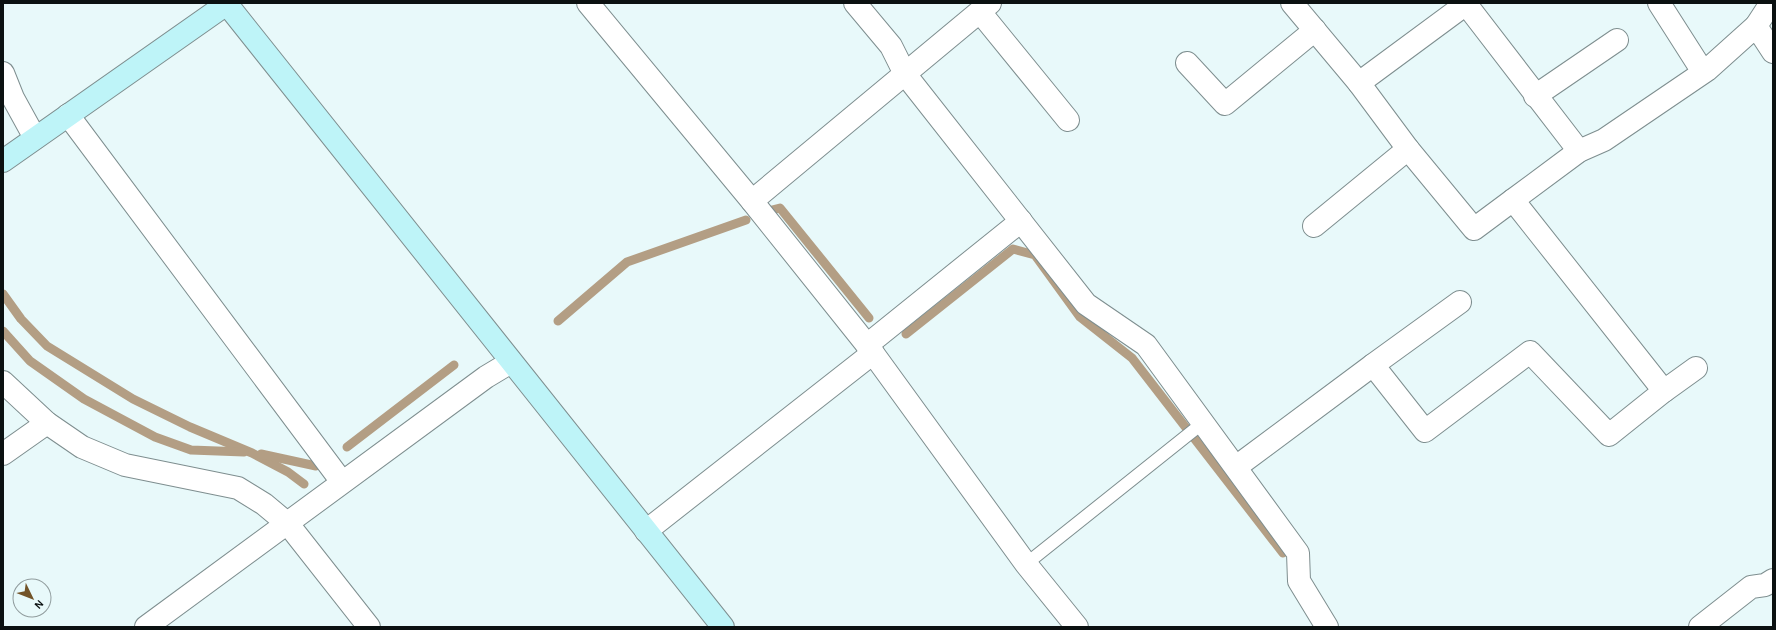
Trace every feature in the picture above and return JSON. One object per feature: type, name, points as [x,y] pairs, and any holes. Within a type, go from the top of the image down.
[{"type":"street","points":[[3,161],[227,3],[723,627]]},
{"type":"street","points":[[588,3],[752,201],[870,349],[1026,564],[1077,627]]},
{"type":"street","points":[[855,3],[891,46],[905,74],[1086,304],[1146,345],[1201,425],[1236,467],[1298,553],[1299,581],[1327,627]]},
{"type":"street","points":[[1292,3],[1359,83],[1408,149],[1474,229],[1579,151],[1604,140],[1703,72],[1756,26],[1771,3]]},
{"type":"street","points":[[1659,3],[1703,72]]},
{"type":"street","points":[[1359,83],[1465,4],[1579,151]]},
{"type":"street","points":[[752,201],[985,7],[1068,120]]},
{"type":"street","points":[[1756,26],[1773,52]]},
{"type":"street","points":[[1187,63],[1225,104],[1316,30]]},
{"type":"street","points":[[1535,96],[1617,40]]},
{"type":"street","points":[[3,74],[13,98],[35,138]]},
{"type":"street","points":[[68,115],[342,482]]},
{"type":"street","points":[[1314,226],[1408,149]]},
{"type":"street","points":[[1513,200],[1664,391]]},
{"type":"street","points":[[646,531],[870,349],[1020,221]]},
{"type":"street","points":[[1236,467],[1373,364],[1460,302]]},
{"type":"street","points":[[1373,364],[1425,431],[1530,352],[1609,436],[1664,391],[1696,368]]},
{"type":"street","points":[[146,627],[486,377],[511,362]]},
{"type":"street","points":[[3,382],[47,423],[82,447],[125,465],[238,488],[264,504],[288,524],[369,627]]},
{"type":"street","points":[[3,454],[47,423]]},
{"type":"street","points":[[1700,627],[1751,587],[1765,585],[1773,580]]},
{"type":"lane","points":[[1026,564],[1201,425]]},
{"type":"waterway","points":[[772,210],[780,208],[869,318]]},
{"type":"waterway","points":[[558,321],[627,262],[746,220]]},
{"type":"waterway","points":[[906,334],[1013,249],[1035,255],[1080,317],[1132,358],[1283,553]]},
{"type":"waterway","points":[[3,294],[21,319],[47,346],[133,399],[190,427],[252,453],[288,472],[304,484]]},
{"type":"waterway","points":[[3,331],[30,361],[84,399],[155,437],[191,450],[244,452]]},
{"type":"waterway","points":[[347,447],[454,365]]},
{"type":"waterway","points":[[261,454],[316,466]]}]
